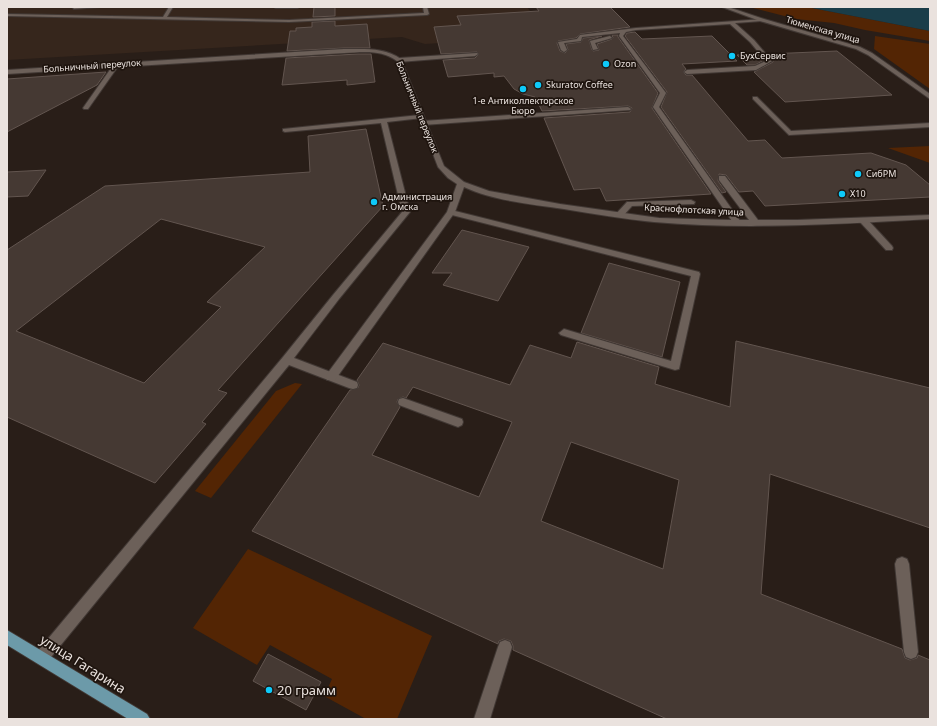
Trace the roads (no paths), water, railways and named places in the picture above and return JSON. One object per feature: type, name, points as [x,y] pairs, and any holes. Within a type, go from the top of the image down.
[{"type":"main road","name":"улица Гагарина","points":[[7,637],[142,719]]},
{"type":"street","points":[[76,7],[74,8],[98,7]]},
{"type":"street","points":[[164,18],[171,7]]},
{"type":"street","points":[[276,7],[297,7]]},
{"type":"street","points":[[7,15],[289,21],[427,14],[425,7]]},
{"type":"street","name":"Тюменская улица","points":[[724,7],[762,20],[858,48],[870,54],[930,97]]},
{"type":"street","points":[[595,49],[592,42],[636,28],[762,20]]},
{"type":"street","points":[[687,72],[756,68],[769,61],[758,50],[752,40],[731,22]]},
{"type":"street","points":[[564,50],[561,42],[579,40],[580,36],[588,34],[622,33]]},
{"type":"street","points":[[622,33],[663,93],[656,108],[737,222]]},
{"type":"street","name":"Больничный переулок","points":[[7,72],[344,51],[382,52],[393,55],[399,60],[441,168],[449,176],[461,184]]},
{"type":"street","points":[[399,60],[475,54]]},
{"type":"street","points":[[86,108],[116,65]]},
{"type":"street","points":[[755,98],[789,133],[930,125]]},
{"type":"street","points":[[285,130],[384,121],[497,117],[628,109]]},
{"type":"street","points":[[42,658],[287,360],[336,296],[406,212],[384,121]]},
{"type":"street","points":[[722,178],[755,222]]},
{"type":"street","points":[[331,377],[451,212],[461,184]]},
{"type":"street","name":"Краснофлотская улица","points":[[461,184],[495,195],[577,210],[663,220],[755,222],[930,217]]},
{"type":"street","points":[[619,215],[630,204],[691,202]]},
{"type":"street","points":[[451,212],[696,274],[675,366],[564,333]]},
{"type":"street","points":[[863,220],[889,248]]},
{"type":"street","points":[[287,360],[353,385]]},
{"type":"street","points":[[403,402],[458,422]]},
{"type":"street","points":[[902,564],[911,652]]},
{"type":"street","points":[[482,719],[505,647]]},
{"type":"water","points":[[807,7],[930,7],[930,31]]},
{"type":"place","name":"БухСервис","points":[[732,56]]},
{"type":"place","name":"Ozon","points":[[606,64]]},
{"type":"place","name":"Skuratov Coffee","points":[[538,85]]},
{"type":"place","name":"1-е Антиколлекторское Бюро","points":[[523,89]]},
{"type":"place","name":"СибРМ","points":[[858,174]]},
{"type":"place","name":"Х10","points":[[842,194]]},
{"type":"place","name":"Администрация г. Омска","points":[[374,202]]},
{"type":"place","name":"20 грамм","points":[[269,690]]}]
